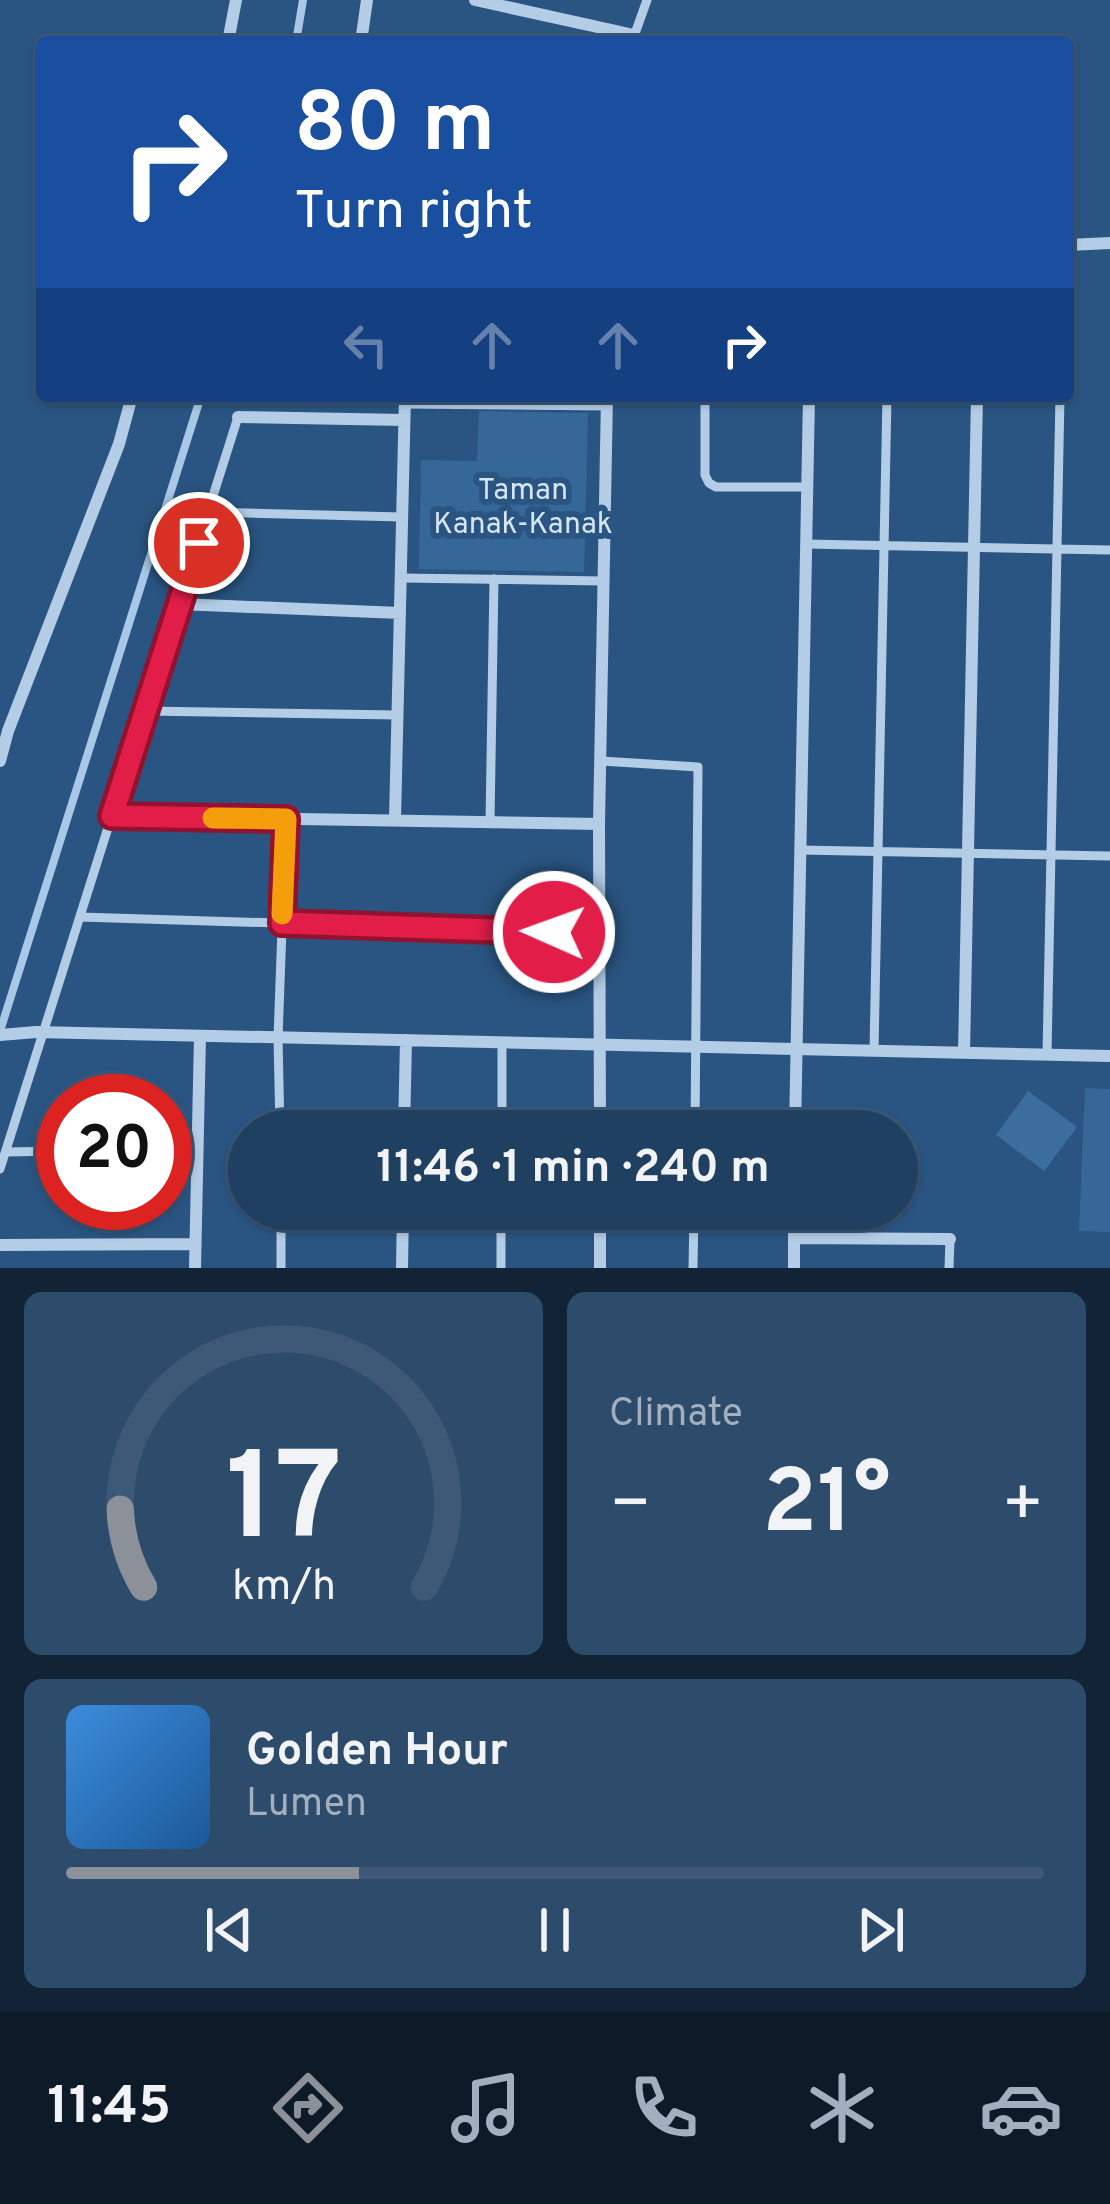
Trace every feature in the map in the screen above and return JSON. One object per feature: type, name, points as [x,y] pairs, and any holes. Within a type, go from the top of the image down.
[{"type":"street","points":[[229,36],[234,0]]},
{"type":"street","points":[[362,36],[368,0]]},
{"type":"street","points":[[476,0],[621,36]]},
{"type":"street","points":[[1074,245],[1110,243]]},
{"type":"street","points":[[0,761],[4,730],[119,444],[130,402]]},
{"type":"street","points":[[395,820],[405,402]]},
{"type":"street","points":[[600,1110],[599,824],[607,402]]},
{"type":"street","points":[[795,1110],[809,402]]},
{"type":"street","points":[[964,1053],[977,402]]},
{"type":"street","points":[[238,417],[404,420]]},
{"type":"street","points":[[179,604],[400,613]]},
{"type":"street","points":[[112,816],[599,824]]},
{"type":"street","points":[[0,1035],[40,1032],[1110,1056]]},
{"type":"street","points":[[195,1268],[200,1036]]},
{"type":"street","points":[[404,1110],[406,1040]]},
{"type":"street","points":[[402,1268],[403,1230]]},
{"type":"street","points":[[600,1230],[600,1268]]},
{"type":"street","points":[[794,1230],[794,1268]]},
{"type":"street","points":[[794,1238],[950,1239]]},
{"type":"street","points":[[0,1245],[195,1244]]},
{"type":"lane","points":[[634,36],[646,0]]},
{"type":"lane","points":[[705,402],[709,484],[807,488]]},
{"type":"lane","points":[[874,1051],[887,402]]},
{"type":"lane","points":[[1047,1055],[1060,402]]},
{"type":"lane","points":[[0,1169],[238,417]]},
{"type":"lane","points":[[208,512],[402,517]]},
{"type":"lane","points":[[806,544],[1110,550]]},
{"type":"lane","points":[[400,578],[604,581]]},
{"type":"lane","points":[[490,822],[494,579]]},
{"type":"lane","points":[[145,711],[397,715]]},
{"type":"lane","points":[[601,761],[698,767],[695,1110]]},
{"type":"lane","points":[[280,1110],[286,819]]},
{"type":"lane","points":[[800,850],[1110,856]]},
{"type":"lane","points":[[80,917],[599,933]]},
{"type":"lane","points":[[502,1042],[502,1110]]},
{"type":"lane","points":[[192,1150],[197,1150]]},
{"type":"lane","points":[[6,1152],[36,1151]]},
{"type":"lane","points":[[281,1230],[281,1268]]},
{"type":"lane","points":[[501,1230],[501,1268]]},
{"type":"lane","points":[[694,1230],[694,1268]]},
{"type":"lane","points":[[949,1268],[950,1239]]},
{"type":"green space","name":"Taman Kanak-Kanak","points":[[479,411],[588,413],[584,572],[419,569],[421,460],[477,461]]},
{"type":"green space","points":[[1085,1088],[1110,1089],[1110,1232],[1079,1231]]},
{"type":"building","points":[[1028,1091],[1077,1127],[1044,1171],[996,1135]]},
{"type":"waterway","points":[[297,36],[303,0]]},
{"type":"waterway","points":[[0,1031],[199,402]]},
{"type":"slow traffic","points":[[213,818],[286,819],[282,914]]},
{"type":"route","points":[[199,543],[112,816],[286,819],[282,923],[554,932]]}]
